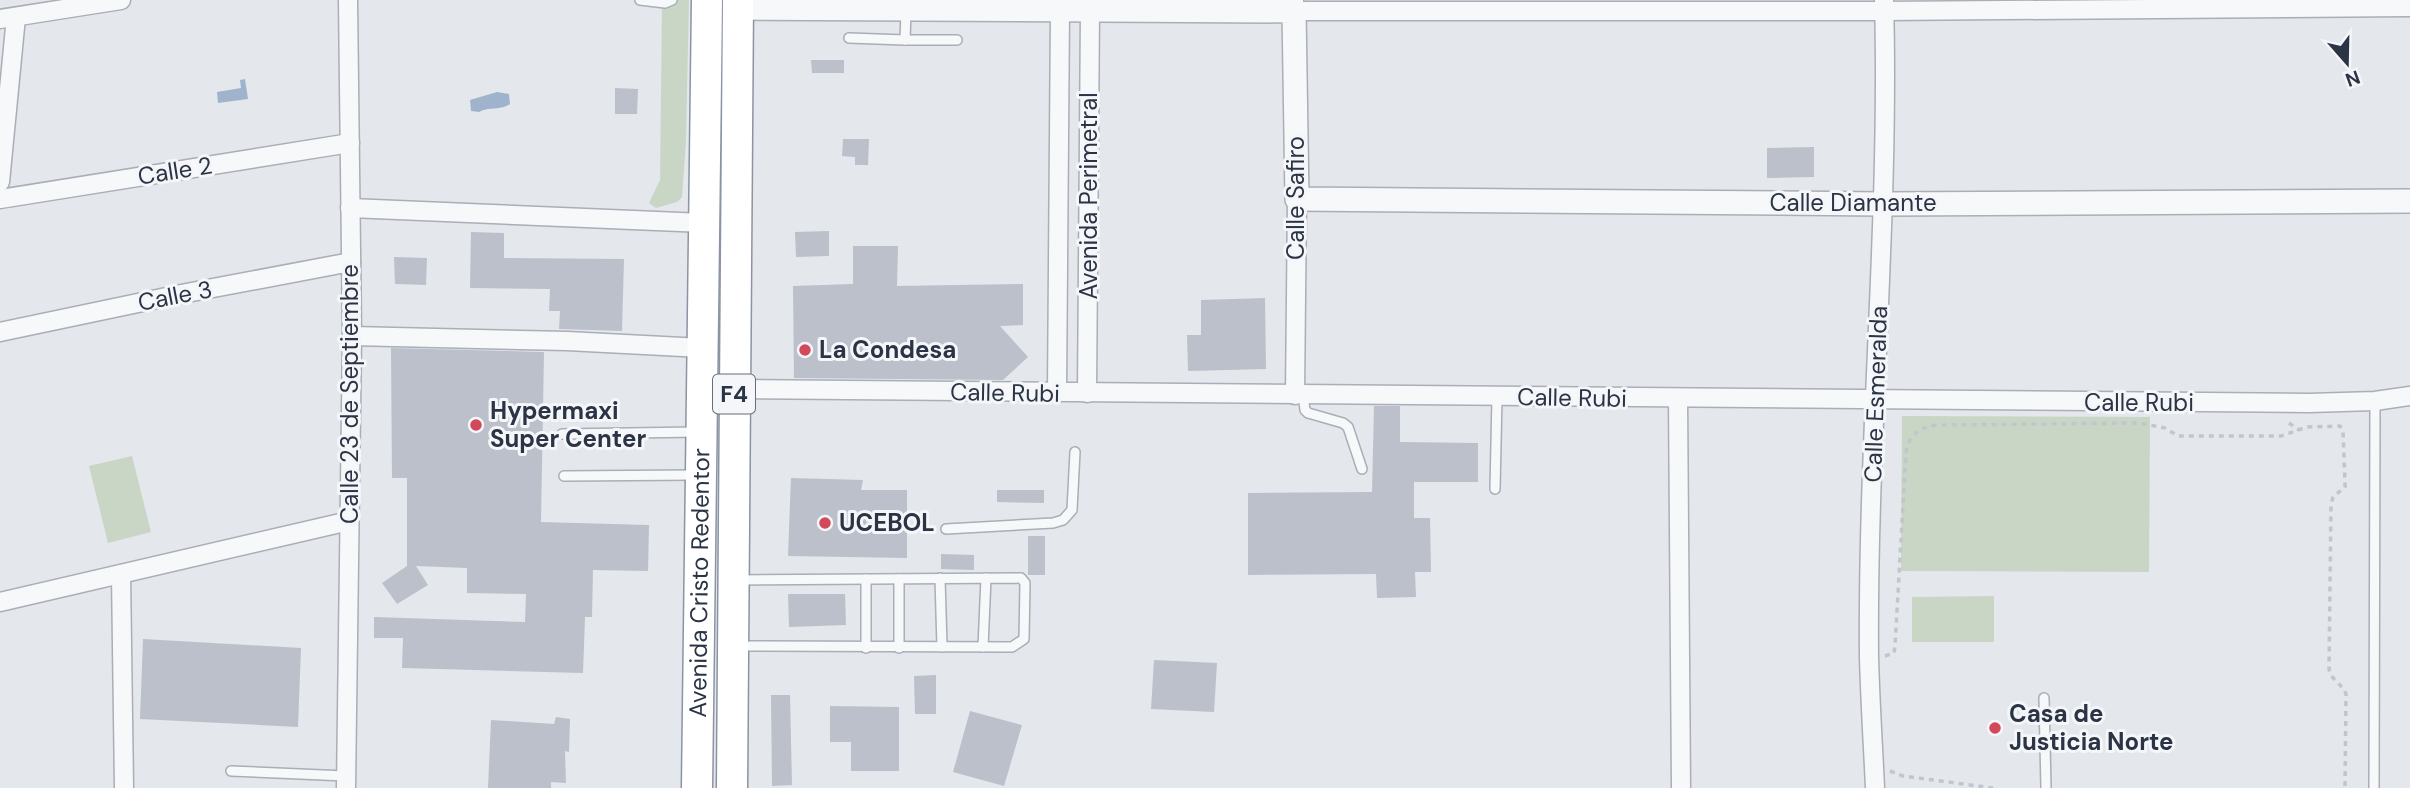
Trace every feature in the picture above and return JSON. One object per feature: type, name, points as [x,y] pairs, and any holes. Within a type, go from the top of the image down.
[{"type":"highway","name":"Avenida Cristo Redentor","points":[[697,788],[706,0]]},
{"type":"highway","name":"Avenida Cristo Redentor","points":[[732,788],[738,4]]},
{"type":"street","points":[[0,182],[8,18],[121,0]]},
{"type":"street","name":"Calle 23 de Septiembre","points":[[346,782],[352,336],[348,0]]},
{"type":"street","points":[[738,4],[906,9],[1060,5],[2410,7]]},
{"type":"street","name":"Avenida Perimetral","points":[[1057,393],[1060,5]]},
{"type":"street","name":"Avenida Perimetral","points":[[1087,393],[1091,5]]},
{"type":"street","name":"Calle Safiro","points":[[1294,6],[1299,395]]},
{"type":"street","name":"Calle Esmeralda","points":[[1875,788],[1869,656],[1875,401],[1884,204],[1884,6]]},
{"type":"street","name":"Calle 2","points":[[0,199],[349,143]]},
{"type":"street","name":"Calle Diamante","points":[[1297,200],[1884,204],[2410,201]]},
{"type":"street","points":[[350,208],[704,223]]},
{"type":"street","name":"Calle 3","points":[[0,332],[351,262]]},
{"type":"street","points":[[352,336],[567,341],[702,348]]},
{"type":"street","name":"Calle Rubi","points":[[734,389],[2309,403],[2375,401],[2410,396]]},
{"type":"street","points":[[1678,399],[1681,788]]},
{"type":"street","points":[[0,602],[349,521]]},
{"type":"street","points":[[121,574],[124,788]]},
{"type":"lane","points":[[640,0],[665,3],[672,0]]},
{"type":"lane","points":[[905,40],[906,9]]},
{"type":"lane","points":[[849,38],[957,40]]},
{"type":"lane","points":[[1299,395],[1308,413],[1348,427],[1362,470]]},
{"type":"lane","points":[[1495,489],[1497,397]]},
{"type":"lane","points":[[2374,788],[2375,401]]},
{"type":"lane","points":[[562,434],[701,432]]},
{"type":"lane","points":[[946,529],[1053,523],[1063,520],[1072,510],[1075,452]]},
{"type":"lane","points":[[564,476],[701,474]]},
{"type":"lane","points":[[940,578],[942,648]]},
{"type":"lane","points":[[983,647],[986,578]]},
{"type":"lane","points":[[732,646],[1012,647],[1024,639],[1024,580],[1021,578],[733,580]]},
{"type":"lane","points":[[866,579],[866,648]]},
{"type":"lane","points":[[899,579],[899,648]]},
{"type":"lane","points":[[2045,698],[2046,788]]},
{"type":"lane","points":[[231,771],[346,782]]},
{"type":"path","points":[[1883,656],[1894,653],[1906,452],[1910,440],[1919,430],[1937,425],[2139,423],[2165,428],[2178,436],[2281,436],[2307,427],[2340,426],[2343,430],[2345,487],[2333,497],[2331,505],[2329,668],[2330,675],[2346,694],[2345,788]]},
{"type":"path","points":[[2289,423],[2299,430]]},
{"type":"path","points":[[2165,428],[2173,425]]},
{"type":"path","points":[[1886,766],[1891,773],[1903,776],[1993,788]]},
{"type":"green space","points":[[662,0],[689,0],[686,141],[682,197],[677,202],[656,208],[649,203],[660,180]]},
{"type":"green space","points":[[1902,416],[2150,417],[2149,572],[1901,571]]},
{"type":"green space","points":[[132,456],[151,532],[108,543],[89,466]]},
{"type":"green space","points":[[1994,596],[1994,642],[1912,642],[1912,597]]},
{"type":"water","points":[[245,79],[248,99],[218,103],[217,92],[241,88],[240,80]]},
{"type":"water","points":[[497,92],[509,94],[510,104],[479,112],[471,111],[470,100]]},
{"type":"building","points":[[811,60],[844,60],[844,73],[812,73]]},
{"type":"building","points":[[615,88],[638,89],[637,114],[615,114]]},
{"type":"building","points":[[843,139],[869,139],[868,165],[855,165],[855,157],[842,156]]},
{"type":"building","points":[[1814,147],[1814,177],[1767,178],[1767,148]]},
{"type":"building","points":[[829,231],[829,256],[796,257],[795,232]]},
{"type":"building","points":[[471,232],[504,233],[504,258],[624,259],[622,331],[559,329],[560,311],[549,311],[550,289],[470,288]]},
{"type":"building","points":[[853,246],[898,246],[897,286],[1023,284],[1023,325],[1000,326],[1028,357],[1003,380],[794,378],[793,286],[853,284]]},
{"type":"building","points":[[394,257],[427,258],[426,285],[395,284]]},
{"type":"building","points":[[1265,298],[1266,369],[1188,371],[1187,335],[1201,335],[1201,300]]},
{"type":"building","points":[[391,348],[544,352],[541,522],[649,525],[648,571],[593,570],[592,617],[585,617],[583,673],[402,668],[403,638],[374,638],[374,617],[525,622],[526,594],[467,593],[467,568],[416,566],[428,585],[397,604],[382,583],[407,566],[407,478],[392,478]]},
{"type":"building","points":[[1374,406],[1400,406],[1400,442],[1478,443],[1478,482],[1414,482],[1414,518],[1430,518],[1431,572],[1415,572],[1416,597],[1377,598],[1376,574],[1248,575],[1248,493],[1372,492]]},
{"type":"building","name":"UCEBOL","points":[[791,478],[863,480],[861,490],[907,490],[907,558],[788,556]]},
{"type":"building","points":[[997,490],[1044,490],[1044,503],[997,502]]},
{"type":"building","points":[[1028,536],[1045,536],[1045,575],[1028,575]]},
{"type":"building","points":[[941,554],[974,555],[974,570],[941,569]]},
{"type":"building","points":[[788,594],[845,594],[846,625],[789,627]]},
{"type":"building","points":[[143,639],[301,648],[298,727],[140,719]]},
{"type":"building","points":[[1154,660],[1217,663],[1214,712],[1151,709]]},
{"type":"building","points":[[936,675],[936,714],[915,714],[914,676]]},
{"type":"building","points":[[771,695],[790,695],[792,785],[772,786]]},
{"type":"building","points":[[830,706],[899,707],[899,771],[851,771],[851,742],[830,742]]},
{"type":"building","points":[[970,711],[1022,725],[1004,786],[953,772]]},
{"type":"building","points":[[556,717],[570,719],[569,752],[565,751],[566,783],[551,782],[551,788],[488,788],[491,720],[554,724]]},
{"type":"place","name":"La Condesa","points":[[805,350]]},
{"type":"place","name":"Hypermaxi Super Center","points":[[476,425]]},
{"type":"place","name":"UCEBOL","points":[[825,523]]},
{"type":"place","name":"Casa de Justicia Norte","points":[[1995,728]]}]
